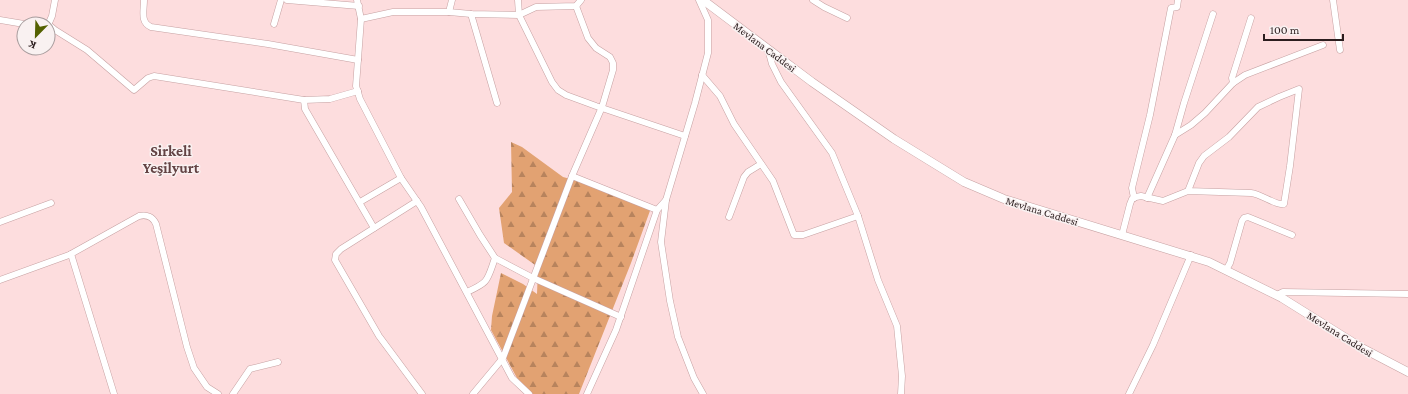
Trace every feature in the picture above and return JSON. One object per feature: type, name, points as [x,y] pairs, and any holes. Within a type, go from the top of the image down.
[{"type":"street","points":[[52,16],[56,0]]},
{"type":"street","points":[[144,0],[144,19],[147,25],[152,27],[268,44],[358,60]]},
{"type":"street","points":[[274,24],[280,0]]},
{"type":"street","points":[[287,0],[358,3],[361,20],[356,86],[360,99],[401,178],[417,201],[503,358],[512,378],[529,394]]},
{"type":"street","points":[[449,12],[452,0]]},
{"type":"street","points":[[518,0],[519,15],[555,88],[566,95],[685,136]]},
{"type":"street","points":[[361,20],[393,12],[449,12],[519,15],[536,7],[576,6],[581,0]]},
{"type":"street","points":[[699,0],[708,20],[708,53],[666,200],[661,242],[670,301],[678,337],[694,378],[703,394]]},
{"type":"street","name":"Mevlana Caddesi","points":[[703,0],[768,49],[894,139],[964,182],[1004,199],[1191,255],[1277,295],[1362,348],[1408,372]]},
{"type":"street","points":[[813,0],[847,18]]},
{"type":"street","points":[[1134,198],[1132,188],[1150,115],[1166,28],[1171,8],[1177,7],[1178,0]]},
{"type":"street","points":[[1333,0],[1340,50]]},
{"type":"street","points":[[473,394],[503,358],[572,176],[602,107],[613,70],[613,63],[610,57],[596,48],[588,38],[576,6]]},
{"type":"street","points":[[471,14],[497,104]]},
{"type":"street","points":[[1148,198],[1175,135],[1213,14]]},
{"type":"street","points":[[1233,83],[1232,78],[1251,18]]},
{"type":"street","points":[[0,20],[16,23]]},
{"type":"street","points":[[56,31],[87,50],[134,90],[148,78],[157,76],[304,100],[330,99],[358,91]]},
{"type":"street","points":[[1175,135],[1191,125],[1205,113],[1233,83],[1251,72],[1323,44]]},
{"type":"street","points":[[768,49],[772,64],[781,82],[832,153],[858,216],[878,280],[897,326],[902,376],[901,394]]},
{"type":"street","points":[[702,75],[720,96],[734,124],[773,181],[794,235],[803,235],[858,216]]},
{"type":"street","points":[[1122,235],[1130,204],[1134,198],[1139,196],[1163,201],[1188,191],[1251,193],[1260,195],[1280,205],[1284,204],[1290,172],[1299,89],[1258,108],[1229,137],[1204,156],[1199,163],[1188,191]]},
{"type":"street","points":[[304,100],[305,109],[374,228]]},
{"type":"street","points":[[730,217],[744,177],[748,172],[761,164]]},
{"type":"street","points":[[572,176],[657,210]]},
{"type":"street","points":[[360,202],[401,178]]},
{"type":"street","points":[[459,199],[495,258],[533,278],[621,317]]},
{"type":"street","points":[[587,394],[621,317],[657,210],[666,200]]},
{"type":"street","points":[[417,201],[341,249],[336,254],[335,260],[379,336],[422,394]]},
{"type":"street","points":[[0,222],[51,203]]},
{"type":"street","points":[[0,280],[71,254],[139,216],[147,216],[154,220],[160,238],[189,354],[194,368],[207,387],[214,393]]},
{"type":"street","points":[[1226,270],[1230,263],[1244,218],[1248,217],[1292,235]]},
{"type":"street","points":[[71,254],[114,394]]},
{"type":"street","points":[[1129,394],[1153,345],[1191,255]]},
{"type":"street","points":[[467,292],[482,285],[488,279],[495,258]]},
{"type":"street","points":[[1277,295],[1283,292],[1408,294]]},
{"type":"street","points":[[233,394],[250,369],[278,362]]},
{"type":"green space","points":[[511,142],[522,147],[563,177],[604,188],[651,208],[631,263],[579,394],[533,394],[517,378],[491,330],[492,316],[501,273],[523,284],[537,294],[538,267],[504,243],[499,208],[512,192]]},
{"type":"district","name":"Sirkeli Yeşilyurt","points":[[171,160]]}]
